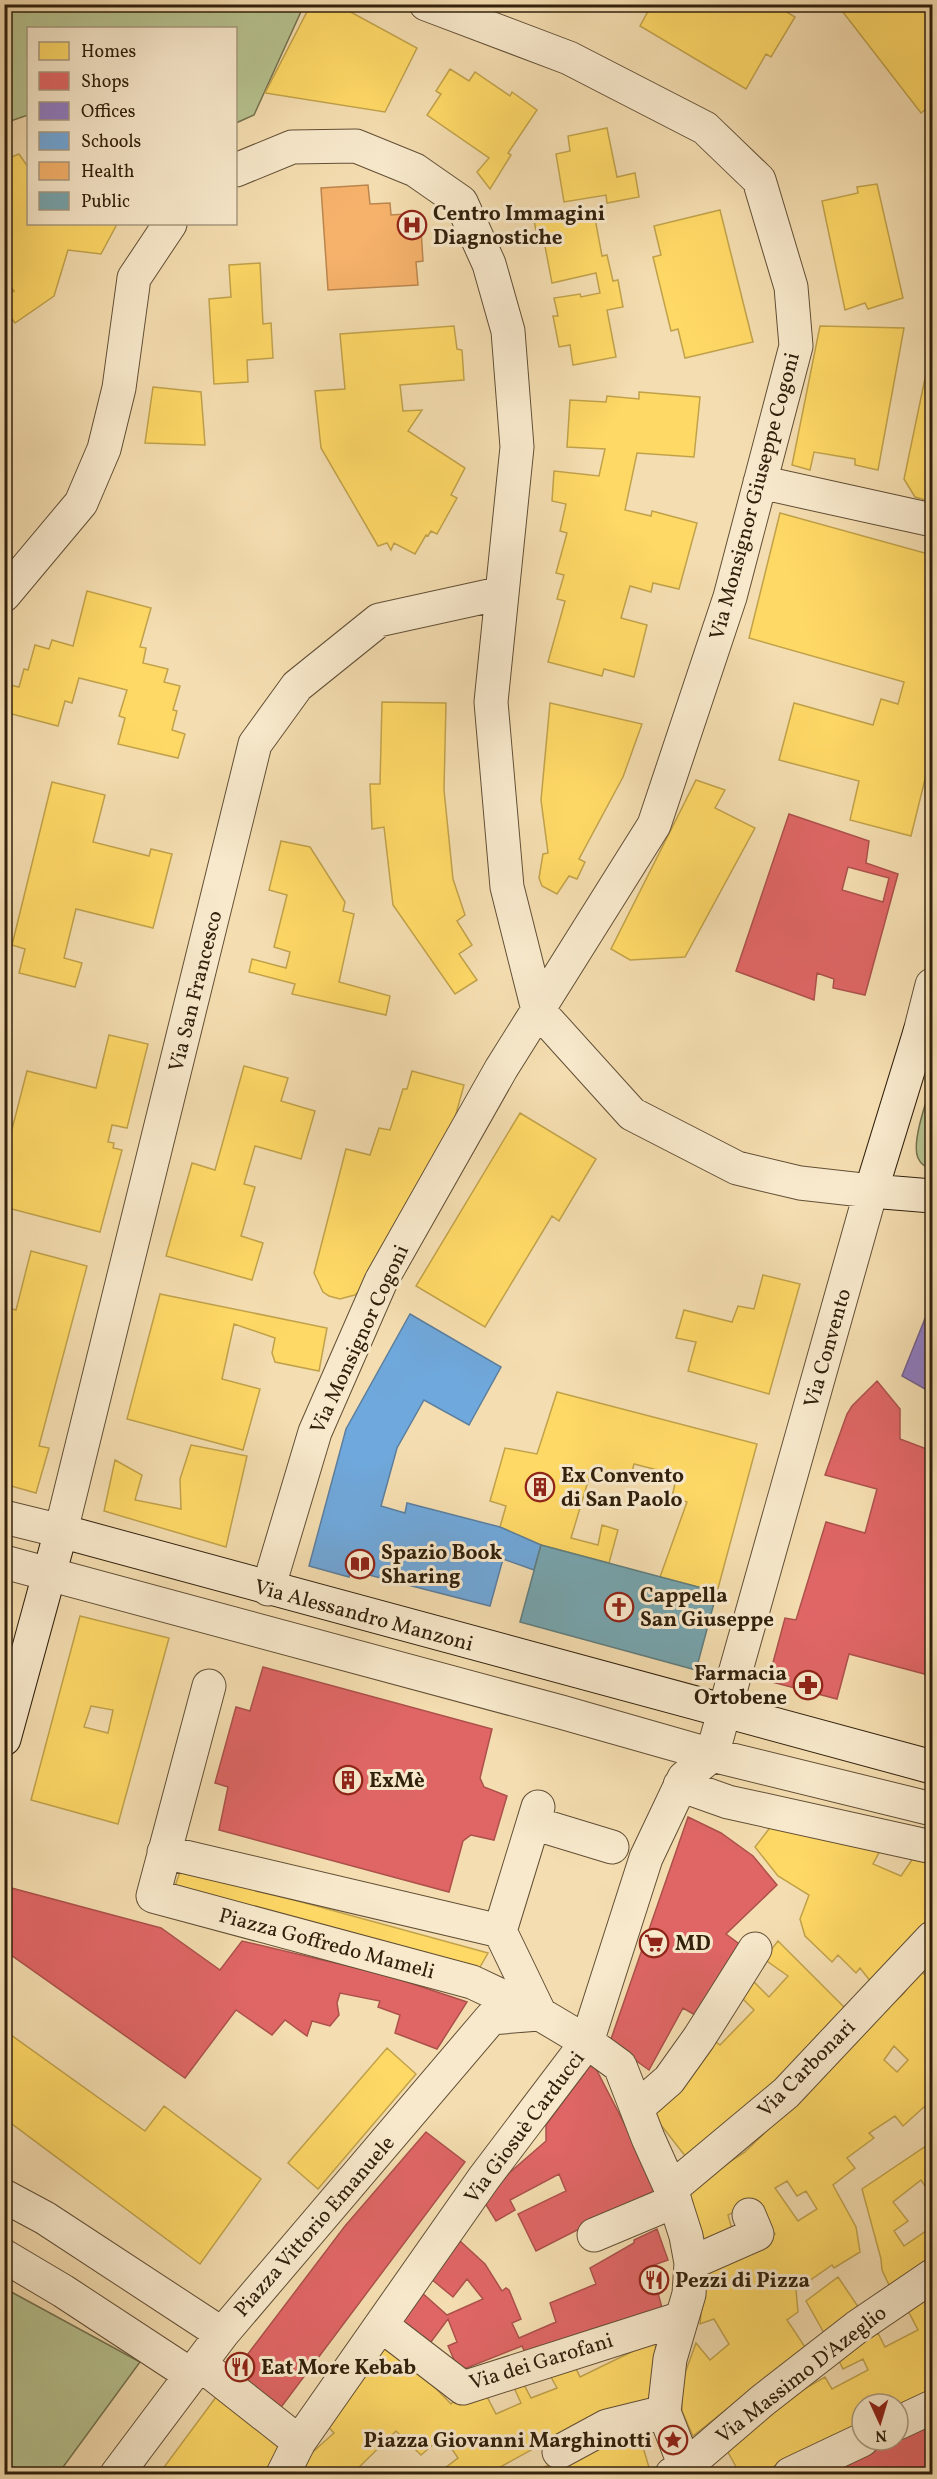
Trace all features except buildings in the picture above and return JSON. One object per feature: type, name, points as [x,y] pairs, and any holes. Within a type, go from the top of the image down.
[{"type":"street","name":"Via Monsignor Giuseppe Cogoni","points":[[426,4],[569,58],[705,128],[759,180],[792,287],[796,346],[730,597],[654,825],[538,1010]]},
{"type":"street","points":[[237,170],[292,147],[356,146],[415,170],[461,202],[489,264],[508,331],[517,447],[491,702],[506,876],[538,1010],[632,1114],[737,1168],[800,1183],[933,1196]]},
{"type":"street","points":[[4,595],[81,503],[104,449],[119,388],[134,278],[169,225]]},
{"type":"street","points":[[760,482],[933,520]]},
{"type":"street","name":"Via San Francesco","points":[[4,1739],[61,1531],[255,744],[297,686],[379,620],[502,593]]},
{"type":"street","name":"Via Convento","points":[[724,1712],[871,1191],[926,1028],[933,985]]},
{"type":"street","name":"Via Monsignor Cogoni","points":[[268,1589],[315,1432],[381,1281],[501,1068],[538,1010]]},
{"type":"street","name":"Via Alessandro Manzoni","points":[[4,1516],[933,1767]]},
{"type":"street","name":"Via Alessandro Manzoni","points":[[4,1562],[712,1755],[933,1809]]},
{"type":"street","name":"Piazza Goffredo Mameli","points":[[209,1686],[153,1896],[472,1982],[540,2014],[587,2042],[620,2066],[673,2195],[686,2236],[691,2263],[689,2294],[670,2359],[664,2412]]},
{"type":"street","points":[[712,1755],[724,1712]]},
{"type":"street","name":"Via Giosuè Carducci","points":[[283,2475],[299,2442],[484,2178],[587,2042],[646,1858],[684,1778],[712,1755]]},
{"type":"street","points":[[680,1785],[728,1802],[933,1847]]},
{"type":"street","points":[[540,2014],[500,1931],[536,1815],[612,1847]]},
{"type":"street","points":[[164,1852],[500,1931]]},
{"type":"street","name":"Via Carbonari","points":[[594,2235],[673,2195],[786,2093],[933,1938]]},
{"type":"street","points":[[636,2108],[669,2080],[699,2038],[755,1949]]},
{"type":"street","name":"Piazza Vittorio Emanuele","points":[[117,2475],[222,2334],[491,2018],[540,2014]]},
{"type":"street","name":"Piazza Vittorio Emanuele","points":[[4,2196],[45,2218],[222,2334]]},
{"type":"street","points":[[691,2263],[757,2234],[749,2215]]},
{"type":"street","points":[[4,2256],[195,2370],[299,2442]]},
{"type":"street","name":"Via Massimo D'Azeglio","points":[[682,2472],[762,2401],[857,2327],[933,2276]]},
{"type":"street","name":"Via dei Garofani","points":[[381,2325],[463,2388],[682,2318]]},
{"type":"street","points":[[910,2418],[933,2407]]},
{"type":"street","points":[[559,2452],[607,2426],[664,2412],[682,2472]]},
{"type":"street","points":[[790,2475],[850,2446]]},
{"type":"green space","points":[[5,4],[304,5],[254,115],[237,123],[237,27],[27,27],[27,115],[5,123]]},
{"type":"green space","points":[[932,1083],[932,1169],[921,1162],[916,1151],[920,1121]]},
{"type":"green space","points":[[4,2288],[140,2362],[58,2474],[5,2474]]},
{"type":"place","name":"Centro Immagini Diagnostiche","points":[[412,225]]},
{"type":"place","name":"Ex Convento di San Paolo","points":[[540,1487]]},
{"type":"place","name":"Spazio Book Sharing","points":[[360,1564]]},
{"type":"place","name":"Cappella San Giuseppe","points":[[619,1607]]},
{"type":"place","name":"Farmacia Ortobene","points":[[808,1685]]},
{"type":"place","name":"ExMè","points":[[348,1780]]},
{"type":"place","name":"MD","points":[[654,1943]]},
{"type":"place","name":"Pezzi di Pizza","points":[[654,2280]]},
{"type":"place","name":"Eat More Kebab","points":[[240,2367]]},
{"type":"place","name":"Piazza Giovanni Marghinotti","points":[[673,2440]]}]
